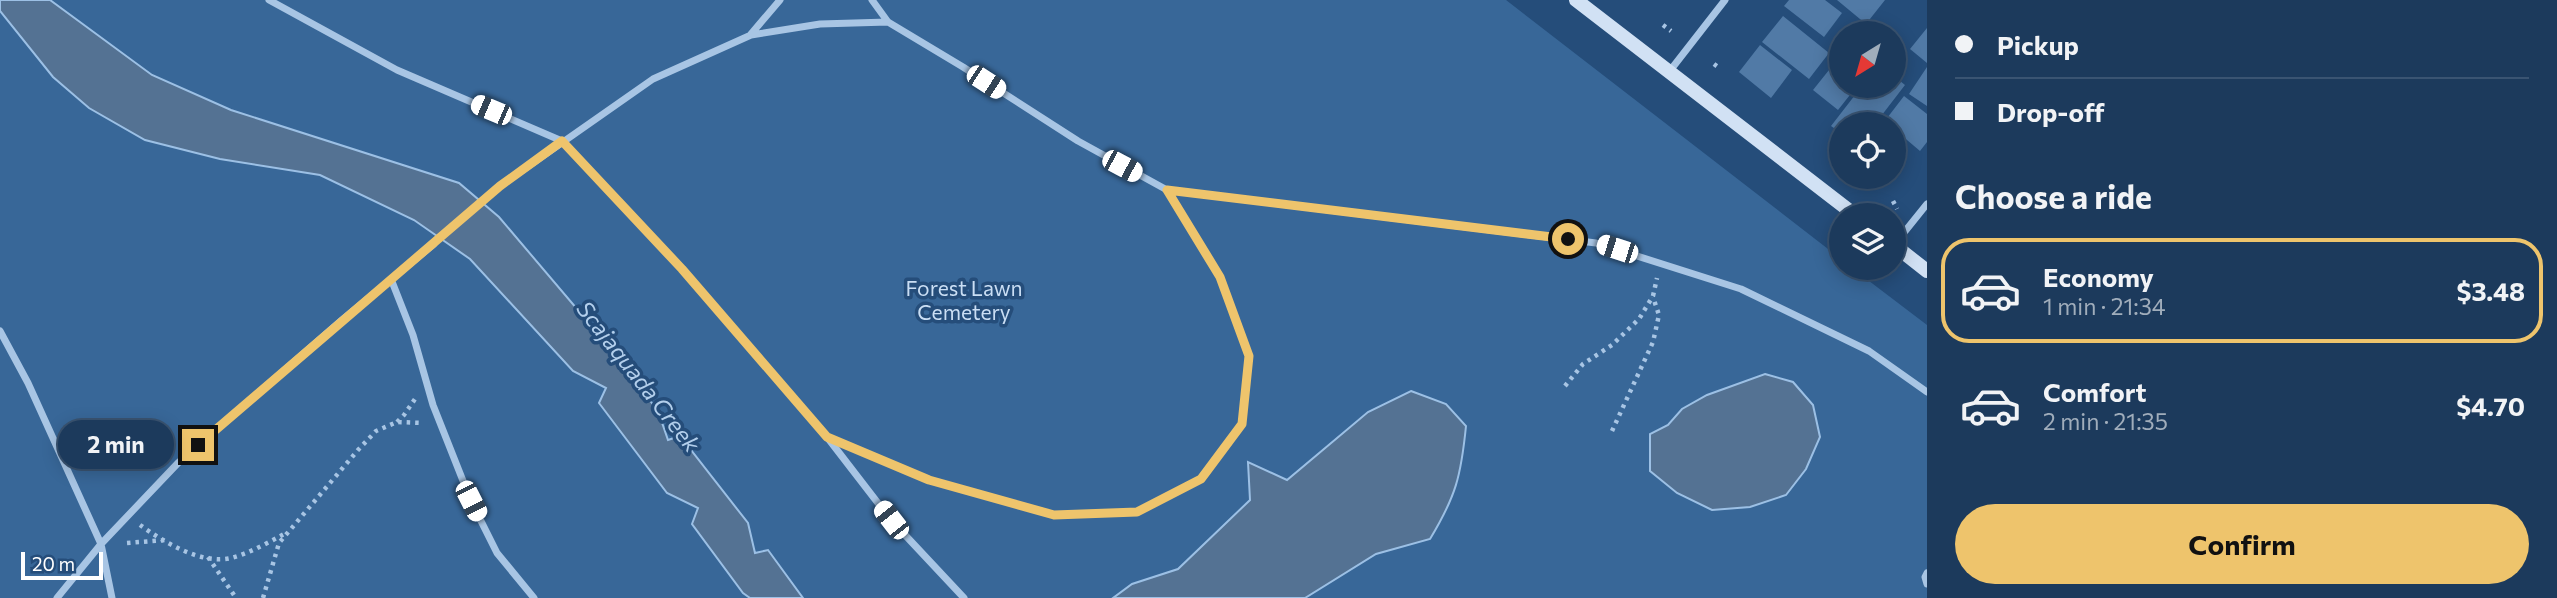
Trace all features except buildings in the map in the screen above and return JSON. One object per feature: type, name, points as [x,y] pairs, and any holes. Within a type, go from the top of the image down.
[{"type":"street","points":[[269,0],[397,70],[562,141],[682,269],[827,437],[891,520],[964,598]]},
{"type":"street","points":[[751,35],[780,0]]},
{"type":"street","points":[[872,0],[888,22],[1078,141],[1167,190],[1596,243],[1741,289],[1869,351],[1927,392]]},
{"type":"street","points":[[1576,0],[1839,203]]},
{"type":"street","points":[[1670,72],[1726,0]]},
{"type":"street","points":[[500,186],[653,79],[751,35],[820,24],[888,22]]},
{"type":"street","points":[[827,437],[929,480],[1054,515],[1137,512],[1201,479],[1242,424],[1249,356],[1220,277],[1167,190]]},
{"type":"street","points":[[1906,230],[1927,204]]},
{"type":"street","points":[[57,598],[101,544],[178,463],[434,244]]},
{"type":"street","points":[[1906,254],[1927,271]]},
{"type":"street","points":[[391,279],[414,335],[442,426],[471,501],[497,553],[534,598]]},
{"type":"street","points":[[0,331],[28,383],[101,544],[112,598]]},
{"type":"street","points":[[1927,573],[1927,584]]},
{"type":"lane","points":[[434,244],[500,186]]},
{"type":"path","points":[[1663,25],[1671,31]]},
{"type":"path","points":[[1565,386],[1584,364],[1612,345],[1639,320],[1653,296],[1660,263]]},
{"type":"path","points":[[1612,431],[1653,342],[1659,315],[1653,296]]},
{"type":"path","points":[[263,598],[279,543],[376,431],[397,422],[415,421],[442,426]]},
{"type":"path","points":[[128,516],[177,547],[208,557],[229,558],[265,545],[290,531]]},
{"type":"path","points":[[101,544],[166,541]]},
{"type":"path","points":[[208,557],[236,598]]},
{"type":"green space","name":"Forest Lawn Cemetery","points":[[0,0],[1506,0],[1829,250],[1829,280],[1868,280],[1927,325],[1927,598],[0,598]]},
{"type":"shaded area","points":[[0,0],[50,0],[152,75],[231,110],[459,183],[499,217],[605,342],[658,411],[668,440],[680,436],[748,523],[755,553],[768,550],[803,598],[750,598],[743,593],[692,524],[698,508],[667,493],[599,403],[606,388],[573,371],[470,259],[414,220],[320,175],[220,159],[145,140],[89,108],[53,77],[0,11]]},
{"type":"shaded area","points":[[1765,374],[1793,382],[1813,405],[1820,437],[1806,469],[1786,495],[1750,507],[1712,510],[1677,493],[1650,471],[1650,434],[1668,425],[1682,409],[1707,395]]},
{"type":"shaded area","points":[[1411,391],[1446,404],[1466,426],[1456,485],[1430,539],[1376,554],[1305,598],[1113,598],[1132,584],[1178,569],[1250,500],[1248,462],[1287,480],[1368,412]]},
{"type":"route","points":[[198,445],[500,186],[562,141],[682,269],[827,437],[929,480],[1054,515],[1137,512],[1201,479],[1242,424],[1249,356],[1220,277],[1167,190],[1568,239]]},
{"type":"water label","name":"Scajaquada Creek","points":[[639,376]]}]
